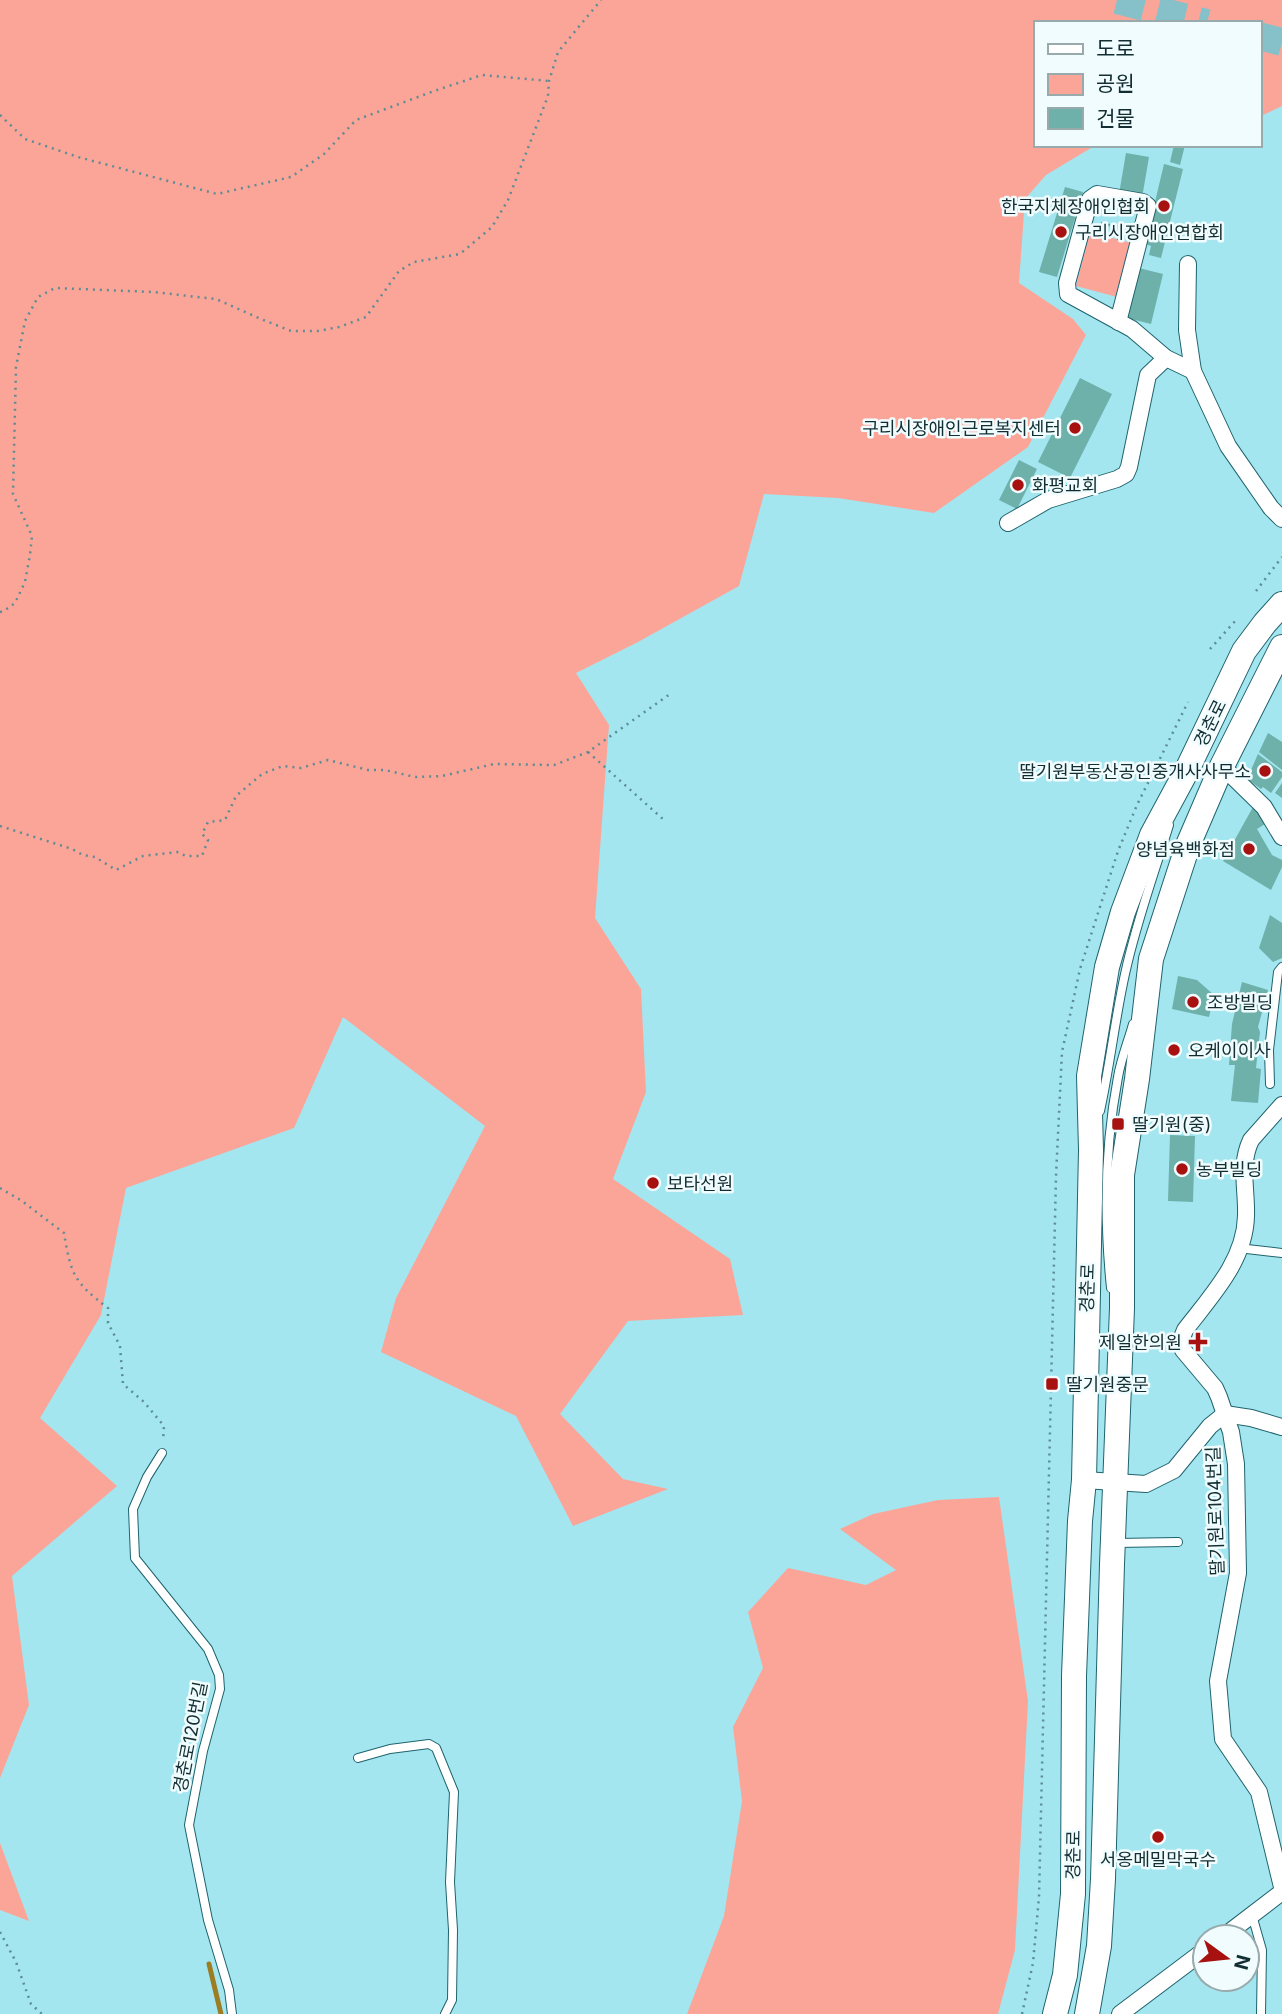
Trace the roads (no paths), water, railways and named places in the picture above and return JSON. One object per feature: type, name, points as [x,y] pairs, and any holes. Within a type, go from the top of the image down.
[{"type":"main road","name":"경춘로","points":[[1055,2014],[1065,1975],[1073,1894],[1074,1676],[1084,1480],[1091,1150],[1089,1076],[1107,967],[1123,912],[1152,835],[1244,652],[1274,631],[1282,604]]},
{"type":"main road","name":"경춘로","points":[[1087,2014],[1099,1946],[1101,1906],[1122,1308],[1122,1175],[1152,959],[1188,845],[1222,766],[1282,647]]},
{"type":"street","points":[[1118,322],[1148,206],[1146,203],[1097,194],[1090,199],[1066,290],[1070,296],[1118,322],[1132,329],[1166,358],[1194,371]]},
{"type":"street","points":[[1188,264],[1187,330],[1194,371],[1228,446],[1271,508],[1282,519]]},
{"type":"street","points":[[1008,523],[1042,502],[1117,480],[1126,474],[1149,375],[1166,358]]},
{"type":"street","points":[[1222,766],[1264,807],[1280,827]]},
{"type":"street","points":[[1238,1248],[1246,1216],[1244,1171],[1248,1147],[1282,1105]]},
{"type":"street","name":"딸기원로104번길","points":[[1238,1248],[1227,1275],[1185,1330],[1181,1340],[1186,1356],[1215,1388],[1231,1432],[1236,1464],[1238,1573],[1218,1681],[1223,1739],[1259,1792],[1282,1886]]},
{"type":"street","points":[[1084,1480],[1146,1484],[1174,1470],[1210,1426],[1225,1414],[1282,1427]]},
{"type":"street","points":[[1241,1923],[1282,1892]]},
{"type":"street","points":[[1120,2014],[1191,1961]]},
{"type":"lane","points":[[1111,1293],[1107,1254],[1108,1147],[1118,1075],[1152,959]]},
{"type":"lane","points":[[1270,1084],[1269,1057],[1278,1012],[1279,972],[1282,967]]},
{"type":"lane","points":[[1238,1248],[1282,1253]]},
{"type":"lane","points":[[1112,1306],[1119,1371]]},
{"type":"lane","name":"경춘로120번길","points":[[162,1453],[133,1509],[135,1558],[208,1649],[219,1675],[220,1689],[203,1751],[189,1825],[208,1920],[229,1990],[232,2014]]},
{"type":"lane","points":[[1112,1543],[1178,1542]]},
{"type":"lane","points":[[358,1758],[390,1749],[429,1744],[436,1748],[454,1792],[450,1882],[453,1930],[452,2000],[445,2014]]},
{"type":"lane","points":[[1252,1915],[1262,1950],[1261,2014]]},
{"type":"waterway","points":[[209,1964],[221,2014]]},
{"type":"tunnel","points":[[1117,0],[1199,21]]},
{"type":"tunnel","points":[[1261,37],[1282,42]]},
{"type":"place","name":"한국지체장애인협회","points":[[1164,206]]},
{"type":"place","name":"구리시장애인연합회","points":[[1061,232]]},
{"type":"place","name":"구리시장애인근로복지센터","points":[[1075,428]]},
{"type":"place","name":"화평교회","points":[[1018,485]]},
{"type":"place","name":"딸기원부동산공인중개사사무소","points":[[1265,771]]},
{"type":"place","name":"양념육백화점","points":[[1249,849]]},
{"type":"place","name":"조방빌딩","points":[[1193,1002]]},
{"type":"place","name":"오케이이사","points":[[1174,1050]]},
{"type":"place","name":"딸기원(중)","points":[[1118,1124]]},
{"type":"place","name":"농부빌딩","points":[[1182,1169]]},
{"type":"place","name":"보타선원","points":[[653,1183]]},
{"type":"place","name":"제일한의원","points":[[1198,1342]]},
{"type":"place","name":"딸기원중문","points":[[1052,1384]]},
{"type":"place","name":"서옹메밀막국수","points":[[1158,1837]]}]
